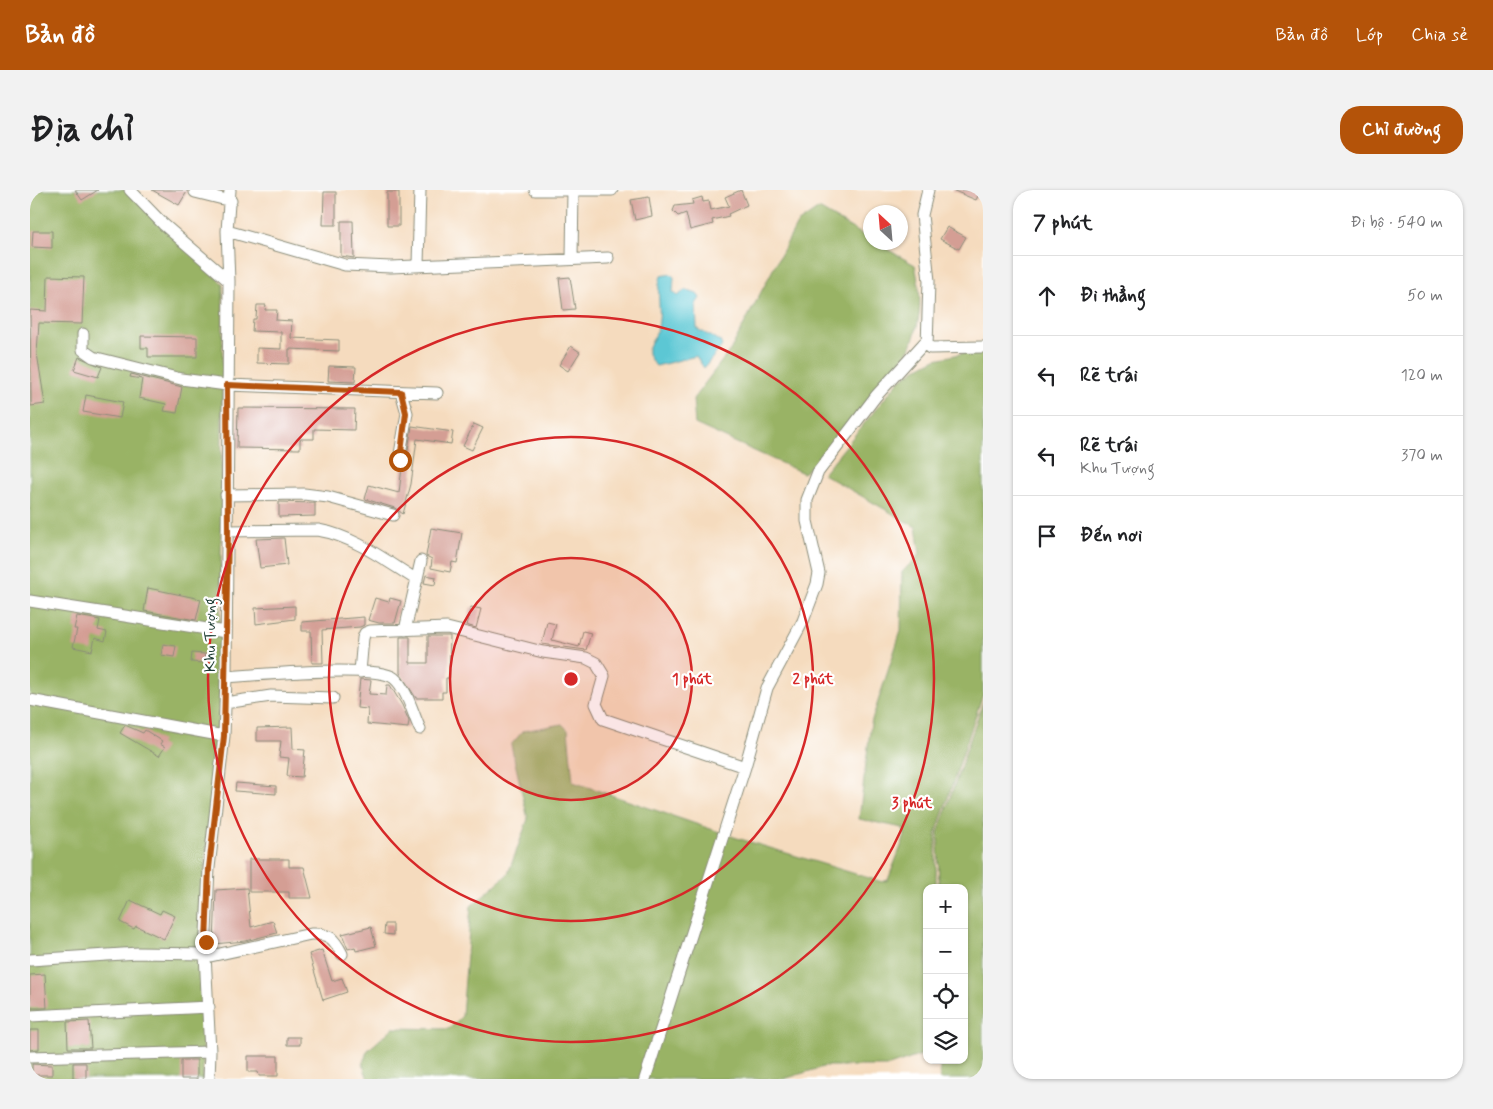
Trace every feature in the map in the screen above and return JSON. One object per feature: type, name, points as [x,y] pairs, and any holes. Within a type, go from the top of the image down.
[{"type":"street","points":[[130,190],[171,230],[229,281]]},
{"type":"street","points":[[418,266],[420,190]]},
{"type":"street","points":[[535,190],[612,190]]},
{"type":"street","points":[[572,190],[572,258]]},
{"type":"street","points":[[928,190],[922,216],[929,280],[927,346],[930,348],[983,347]]},
{"type":"street","points":[[195,192],[230,196]]},
{"type":"street","name":"Khu Tượng","points":[[209,1079],[209,1007],[206,956],[209,868],[224,736],[226,677],[229,281],[227,232],[230,196]]},
{"type":"street","points":[[227,232],[345,265],[418,266],[572,258],[608,258]]},
{"type":"street","points":[[83,334],[83,350],[93,357],[181,378],[227,385],[437,393]]},
{"type":"street","points":[[645,1079],[745,767],[767,688],[803,621],[817,584],[819,573],[807,514],[807,500],[818,472],[876,396],[927,340]]},
{"type":"street","points":[[400,460],[406,413],[401,392]]},
{"type":"street","points":[[226,495],[304,494],[328,497],[393,515]]},
{"type":"street","points":[[228,531],[318,530],[331,532],[372,552],[417,580]]},
{"type":"street","points":[[405,630],[421,561]]},
{"type":"street","points":[[30,600],[226,632]]},
{"type":"street","points":[[360,672],[365,633],[405,630],[447,628],[544,652],[591,660],[600,667],[604,676],[596,704],[603,719],[745,767]]},
{"type":"street","points":[[226,677],[302,672],[386,674],[393,677],[399,684],[420,729]]},
{"type":"street","points":[[225,702],[271,696],[333,698]]},
{"type":"street","points":[[30,700],[224,736]]},
{"type":"street","points":[[30,960],[138,953],[206,956],[311,934],[329,935],[336,940],[342,954]]},
{"type":"street","points":[[30,1016],[209,1007]]},
{"type":"street","points":[[30,1057],[210,1052]]},
{"type":"green space","points":[[30,190],[127,190],[223,284],[220,697],[202,897],[203,1079],[30,1079]]},
{"type":"green space","points":[[819,209],[863,235],[863,250],[888,250],[915,265],[920,298],[919,317],[910,349],[817,462],[803,473],[695,424],[693,399],[731,349],[797,224]]},
{"type":"green space","points":[[965,353],[983,353],[983,694],[936,833],[936,884],[923,884],[923,1054],[889,1066],[826,1066],[784,1079],[368,1079],[363,1065],[367,1051],[393,1028],[449,1029],[462,1016],[471,906],[508,874],[528,819],[511,745],[523,731],[562,724],[568,730],[573,782],[737,838],[882,882],[888,880],[905,836],[903,828],[859,819],[871,723],[901,631],[902,572],[920,554],[916,527],[823,474],[899,381],[916,369],[936,359]]},
{"type":"green space","points":[[983,702],[983,1079],[940,1079],[940,1064],[968,1064],[968,884],[939,884],[938,833]]},
{"type":"water","points":[[671,274],[674,277],[673,292],[678,296],[685,290],[697,294],[700,298],[696,304],[697,329],[720,341],[722,346],[704,368],[696,356],[656,366],[649,357],[648,349],[659,324],[659,282],[661,276]]},
{"type":"building","points":[[75,190],[98,190],[82,200]]},
{"type":"building","points":[[152,190],[188,190],[179,205]]},
{"type":"building","points":[[741,190],[747,205],[728,214],[729,216],[712,220],[713,224],[690,230],[686,213],[678,216],[673,211],[675,206],[693,204],[692,200],[702,197],[703,202],[709,201],[711,210],[729,206],[725,197]]},
{"type":"building","points":[[952,190],[981,190],[976,200]]},
{"type":"building","points":[[324,192],[336,192],[336,225],[323,225]]},
{"type":"building","points":[[387,192],[399,192],[399,226],[387,226]]},
{"type":"building","points":[[649,197],[652,216],[635,220],[631,200]]},
{"type":"building","points":[[341,221],[353,221],[354,258],[341,256]]},
{"type":"building","points":[[947,227],[966,237],[959,249],[940,239]]},
{"type":"building","points":[[33,231],[52,231],[52,248],[32,247]]},
{"type":"building","points":[[48,276],[84,277],[82,324],[39,323],[37,353],[45,404],[31,406],[30,310],[47,311]]},
{"type":"building","points":[[570,277],[575,309],[563,310],[559,278]]},
{"type":"building","points":[[257,305],[266,305],[265,310],[277,310],[276,320],[292,321],[291,338],[339,340],[339,351],[289,349],[289,364],[257,363],[257,348],[281,349],[281,332],[252,331],[253,319],[256,319]]},
{"type":"building","points":[[141,336],[197,337],[197,357],[148,357],[148,348],[141,348]]},
{"type":"building","points":[[571,346],[580,352],[568,371],[559,365]]},
{"type":"building","points":[[79,357],[102,367],[98,377],[74,370]]},
{"type":"building","points":[[329,366],[356,367],[355,382],[328,381]]},
{"type":"building","points":[[131,374],[182,387],[177,413],[164,411],[166,404],[139,398],[142,379],[130,377]]},
{"type":"building","points":[[86,395],[123,402],[120,418],[83,412]]},
{"type":"building","points":[[238,408],[355,409],[354,430],[314,429],[314,439],[300,439],[300,449],[237,448]]},
{"type":"building","points":[[474,424],[483,428],[472,450],[463,446]]},
{"type":"building","points":[[412,426],[453,432],[451,444],[417,439],[411,484],[403,514],[395,508],[365,499],[369,485],[399,493],[402,467],[406,461]]},
{"type":"building","points":[[279,502],[315,503],[315,516],[279,517]]},
{"type":"building","points":[[431,528],[462,533],[457,563],[452,562],[450,572],[431,568],[432,559],[426,556]]},
{"type":"building","points":[[284,538],[287,565],[260,568],[256,539]]},
{"type":"building","points":[[426,575],[436,577],[435,585],[424,583]]},
{"type":"building","points":[[148,588],[201,599],[196,620],[144,611]]},
{"type":"building","points":[[375,598],[389,602],[390,598],[401,601],[395,623],[379,623],[368,620]]},
{"type":"building","points":[[295,606],[295,619],[256,624],[255,608]]},
{"type":"building","points":[[471,607],[481,609],[476,628],[466,625]]},
{"type":"building","points":[[77,616],[100,620],[98,630],[107,632],[105,641],[95,638],[92,651],[73,647],[77,629],[74,629]]},
{"type":"building","points":[[364,617],[364,625],[360,627],[322,630],[323,663],[312,663],[311,631],[302,631],[302,622]]},
{"type":"building","points":[[547,622],[556,624],[552,640],[579,647],[583,631],[591,633],[586,650],[542,644]]},
{"type":"building","points":[[428,636],[450,636],[449,678],[446,678],[446,692],[442,692],[442,698],[416,698],[400,673],[400,637],[410,637],[410,663],[428,663]]},
{"type":"building","points":[[163,644],[176,646],[174,657],[161,655]]},
{"type":"building","points":[[192,653],[205,654],[204,663],[191,662]]},
{"type":"building","points":[[360,679],[371,680],[369,694],[386,695],[387,685],[390,685],[409,721],[408,728],[367,724],[368,709],[357,708]]},
{"type":"building","points":[[125,725],[143,733],[145,730],[162,741],[160,744],[165,747],[159,756],[120,733]]},
{"type":"building","points":[[292,727],[293,749],[305,750],[302,777],[287,776],[289,758],[279,757],[281,741],[257,741],[257,728]]},
{"type":"building","points":[[236,783],[276,786],[276,794],[235,791]]},
{"type":"building","points":[[249,859],[289,859],[289,867],[304,867],[312,898],[289,898],[289,892],[249,892]]},
{"type":"building","points":[[247,888],[251,927],[273,921],[277,933],[245,941],[214,944],[216,890]]},
{"type":"building","points":[[130,900],[160,914],[162,910],[175,916],[164,939],[136,926],[134,929],[120,922]]},
{"type":"building","points":[[385,924],[393,924],[393,935],[384,934]]},
{"type":"building","points":[[371,927],[376,946],[356,951],[355,947],[348,949],[342,934]]},
{"type":"building","points":[[322,950],[332,981],[342,978],[347,992],[323,1000],[309,954]]},
{"type":"building","points":[[45,974],[47,1008],[30,1008],[30,975]]},
{"type":"building","points":[[89,1021],[91,1048],[68,1048],[67,1022]]},
{"type":"building","points":[[30,1030],[39,1030],[39,1049],[30,1050]]},
{"type":"building","points":[[287,1037],[300,1037],[300,1045],[287,1045]]},
{"type":"building","points":[[248,1056],[278,1056],[278,1076],[259,1076],[258,1072],[248,1072]]},
{"type":"building","points":[[181,1060],[197,1060],[197,1079],[181,1079]]},
{"type":"building","points":[[73,1063],[86,1063],[86,1079],[73,1079]]},
{"type":"building","points":[[32,1064],[52,1065],[52,1075],[32,1075]]},
{"type":"route","points":[[206,942],[209,868],[224,736],[228,531],[226,495],[227,385],[401,392],[405,406],[406,426],[400,460]]}]
